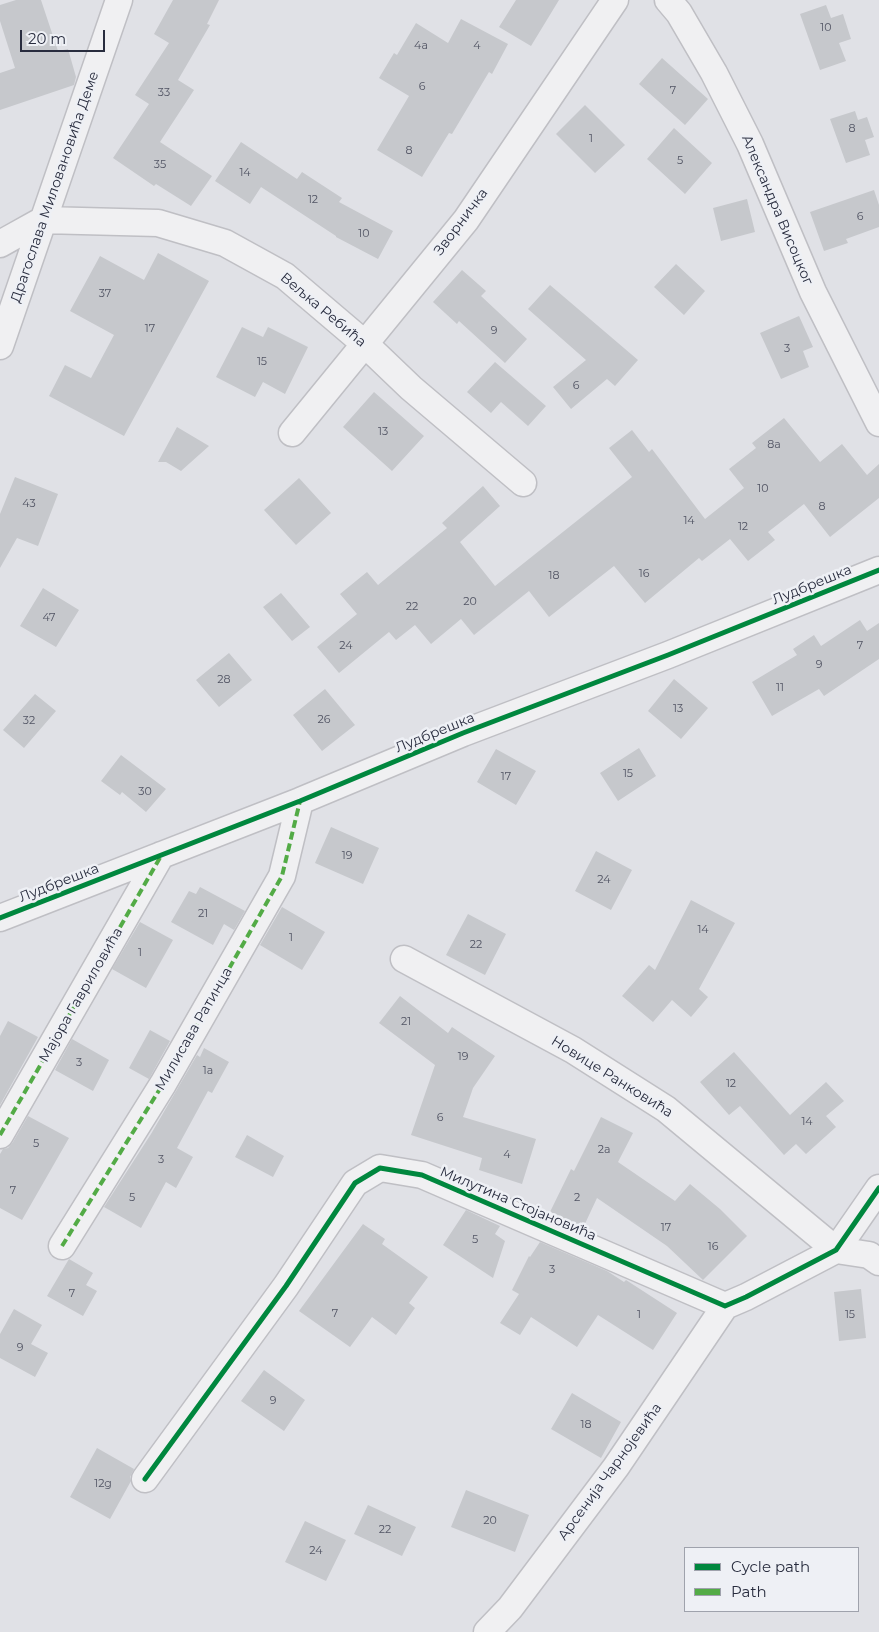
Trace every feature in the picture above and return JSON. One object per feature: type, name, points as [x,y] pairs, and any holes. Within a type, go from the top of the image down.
[{"type":"street","name":"Драгослава Миловановића Деме","points":[[0,346],[119,0]]},
{"type":"street","name":"Зворничка","points":[[292,432],[466,220],[615,0]]},
{"type":"street","name":"Александра Висоцког","points":[[668,0],[679,13],[714,73],[750,144],[813,292],[879,424]]},
{"type":"street","points":[[0,244],[43,220]]},
{"type":"street","name":"Вељка Ребића","points":[[43,220],[158,223],[225,243],[285,276],[365,344],[411,388],[523,483]]},
{"type":"street","name":"Лудбрешка","points":[[0,918],[300,802],[463,733],[668,655],[879,570]]},
{"type":"street","name":"Милисава Ратинца","points":[[62,1246],[163,1084],[282,876],[300,802]]},
{"type":"street","name":"Мајора Гавриловића","points":[[0,1135],[161,855]]},
{"type":"street","name":"Новице Ранковића","points":[[404,959],[573,1050],[666,1109],[836,1250]]},
{"type":"street","name":"Милутина Стојановића","points":[[144,1479],[286,1286],[355,1183],[380,1168],[422,1175],[725,1306]]},
{"type":"street","points":[[725,1306],[836,1250],[879,1188]]},
{"type":"street","points":[[836,1250],[869,1255],[879,1262]]},
{"type":"street","name":"Арсенија Чарнојевића","points":[[488,1632],[510,1608],[616,1467],[725,1306]]},
{"type":"building","points":[[16,0],[41,0],[58,51],[68,49],[76,77],[74,85],[0,110],[0,73],[15,68],[0,21],[0,5]]},
{"type":"building","points":[[173,0],[219,0],[207,24],[210,25],[178,80],[194,90],[160,142],[212,176],[191,206],[156,184],[154,186],[113,158],[149,104],[135,95],[169,43],[154,34]]},
{"type":"building","points":[[516,0],[559,0],[531,46],[499,27]]},
{"type":"building","points":[[826,5],[831,18],[843,14],[851,39],[839,43],[846,61],[820,70],[800,14]]},
{"type":"building","points":[[461,19],[508,44],[492,74],[489,72],[452,134],[449,133],[422,177],[377,150],[409,96],[379,78],[394,53],[397,55],[416,23],[448,43]]},
{"type":"building","points":[[662,58],[708,99],[685,125],[639,84]]},
{"type":"building","points":[[585,105],[625,145],[595,173],[556,134]]},
{"type":"building","points":[[855,111],[858,120],[867,117],[874,137],[865,140],[870,155],[846,163],[830,119]]},
{"type":"building","points":[[674,128],[712,163],[685,194],[647,159]]},
{"type":"building","points":[[241,142],[297,179],[302,172],[342,198],[339,202],[393,231],[378,259],[336,237],[261,187],[250,204],[215,181]]},
{"type":"building","points":[[874,190],[879,205],[879,227],[846,239],[848,243],[824,251],[810,212]]},
{"type":"building","points":[[747,199],[755,232],[721,241],[713,208]]},
{"type":"building","points":[[158,253],[209,281],[124,436],[49,396],[65,365],[91,378],[114,335],[70,311],[100,256],[144,280]]},
{"type":"building","points":[[676,264],[705,291],[684,315],[654,287]]},
{"type":"building","points":[[462,270],[486,291],[481,296],[527,339],[505,363],[459,321],[457,324],[433,302]]},
{"type":"building","points":[[550,285],[638,360],[615,386],[607,379],[571,409],[553,387],[586,360],[528,309]]},
{"type":"building","points":[[799,316],[813,347],[803,351],[809,367],[781,379],[760,333]]},
{"type":"building","points":[[242,327],[263,337],[268,327],[308,347],[285,394],[263,382],[255,397],[216,377]]},
{"type":"building","points":[[495,362],[546,406],[528,426],[501,402],[491,413],[467,392]]},
{"type":"building","points":[[374,392],[424,436],[392,471],[343,427]]},
{"type":"building","points":[[784,418],[820,462],[842,444],[867,475],[879,464],[879,498],[830,537],[804,504],[768,532],[775,540],[748,561],[730,539],[702,561],[699,558],[645,603],[614,566],[549,617],[529,591],[474,635],[461,619],[431,644],[415,625],[396,640],[389,632],[339,673],[317,647],[357,614],[340,594],[367,572],[378,585],[447,528],[442,523],[483,486],[500,506],[460,542],[495,586],[632,477],[609,448],[632,430],[649,452],[652,449],[705,519],[744,488],[729,469],[756,448],[752,443]]},
{"type":"building","points":[[177,427],[209,446],[181,471],[166,462],[158,462]]},
{"type":"building","points":[[15,477],[58,494],[38,546],[17,538],[0,568],[0,514]]},
{"type":"building","points":[[299,478],[331,513],[296,545],[264,510]]},
{"type":"building","points":[[43,588],[79,610],[56,647],[20,626]]},
{"type":"building","points":[[281,593],[310,627],[292,641],[263,607]]},
{"type":"building","points":[[860,620],[867,631],[879,623],[879,659],[824,696],[819,689],[772,716],[752,682],[797,655],[793,649],[814,635],[821,646]]},
{"type":"building","points":[[229,653],[252,680],[219,707],[196,680]]},
{"type":"building","points":[[674,679],[708,708],[681,739],[648,711]]},
{"type":"building","points":[[325,689],[355,725],[322,751],[293,715]]},
{"type":"building","points":[[35,694],[56,711],[24,748],[3,730]]},
{"type":"building","points":[[639,748],[656,776],[618,801],[600,773]]},
{"type":"building","points":[[496,749],[536,771],[516,805],[477,782]]},
{"type":"building","points":[[121,755],[166,789],[146,812],[122,792],[120,795],[101,781]]},
{"type":"building","points":[[331,827],[379,848],[363,884],[315,863]]},
{"type":"building","points":[[596,851],[632,870],[611,910],[575,891]]},
{"type":"building","points":[[200,887],[245,911],[234,930],[224,924],[213,945],[171,922],[189,891],[196,894]]},
{"type":"building","points":[[691,900],[735,923],[699,989],[708,997],[691,1017],[672,1000],[653,1022],[622,996],[649,965],[655,970]]},
{"type":"building","points":[[282,907],[325,932],[302,970],[260,945]]},
{"type":"building","points":[[468,914],[506,934],[485,975],[446,955]]},
{"type":"building","points":[[140,922],[173,940],[146,988],[112,969]]},
{"type":"building","points":[[400,996],[448,1033],[452,1027],[495,1056],[473,1088],[463,1117],[536,1139],[522,1184],[479,1170],[482,1158],[411,1135],[435,1065],[379,1023]]},
{"type":"building","points":[[8,1021],[38,1037],[0,1105],[0,1036]]},
{"type":"building","points":[[150,1030],[170,1041],[149,1079],[129,1068]]},
{"type":"building","points":[[72,1039],[109,1060],[93,1091],[55,1070]]},
{"type":"building","points":[[204,1048],[229,1062],[212,1093],[208,1091],[177,1148],[193,1157],[176,1188],[166,1182],[141,1228],[104,1207],[151,1134],[197,1055],[200,1057]]},
{"type":"building","points":[[734,1052],[790,1115],[826,1082],[844,1101],[826,1116],[836,1127],[806,1154],[796,1144],[784,1155],[740,1106],[729,1115],[700,1082]]},
{"type":"building","points":[[28,1116],[69,1138],[22,1220],[0,1208],[0,1154],[3,1149],[8,1148],[13,1142]]},
{"type":"building","points":[[601,1117],[633,1133],[618,1162],[675,1201],[690,1184],[720,1209],[747,1236],[703,1280],[667,1246],[597,1198],[583,1228],[550,1212],[571,1169],[574,1171]]},
{"type":"building","points":[[247,1135],[284,1156],[273,1177],[235,1157]]},
{"type":"building","points":[[466,1210],[500,1226],[495,1234],[505,1241],[493,1278],[443,1245]]},
{"type":"building","points":[[363,1224],[385,1239],[382,1244],[428,1277],[409,1303],[415,1308],[396,1335],[372,1317],[350,1347],[299,1311]]},
{"type":"building","points":[[540,1242],[607,1271],[624,1282],[626,1280],[677,1313],[653,1350],[598,1315],[577,1347],[531,1317],[520,1335],[500,1323],[519,1294],[512,1290],[529,1256]]},
{"type":"building","points":[[69,1259],[93,1273],[86,1285],[97,1291],[83,1316],[47,1296]]},
{"type":"building","points":[[861,1289],[866,1338],[839,1341],[834,1292]]},
{"type":"building","points":[[14,1309],[42,1325],[31,1344],[48,1353],[35,1377],[0,1358],[0,1334]]},
{"type":"building","points":[[264,1370],[305,1400],[284,1431],[241,1401]]},
{"type":"building","points":[[572,1393],[621,1422],[601,1458],[551,1429]]},
{"type":"building","points":[[97,1448],[134,1469],[130,1477],[131,1481],[110,1519],[70,1497]]},
{"type":"building","points":[[466,1490],[529,1515],[515,1552],[451,1527]]},
{"type":"building","points":[[368,1505],[416,1527],[402,1556],[354,1534]]},
{"type":"building","points":[[305,1521],[346,1540],[326,1581],[285,1562]]},
{"type":"marked path","points":[[62,1246],[163,1084],[282,876],[300,801]]},
{"type":"marked path","points":[[0,1135],[161,856]]},
{"type":"cycle path","points":[[0,918],[300,801],[463,733],[668,655],[879,570]]},
{"type":"cycle path","points":[[145,1479],[286,1286],[355,1183],[380,1168],[422,1175],[725,1306],[836,1250],[879,1188]]}]
